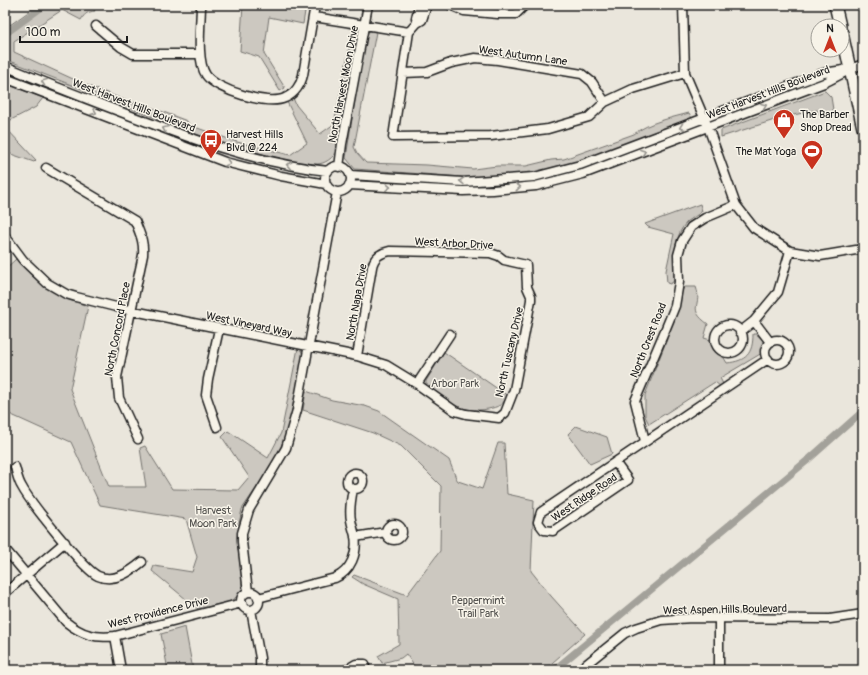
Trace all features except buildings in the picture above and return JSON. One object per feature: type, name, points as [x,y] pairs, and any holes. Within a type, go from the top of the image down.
[{"type":"main road","points":[[835,5],[838,18]]},
{"type":"main road","points":[[848,58],[863,128]]},
{"type":"street","points":[[201,5],[200,54],[203,70],[211,80],[223,88],[270,100],[285,98],[295,91],[302,78],[315,5]]},
{"type":"street","name":"North Harvest Moon Drive","points":[[339,166],[368,5]]},
{"type":"street","points":[[417,23],[416,18],[420,5]]},
{"type":"street","points":[[427,5],[424,10],[422,20],[409,32],[393,137],[491,136],[548,129],[589,117],[605,102],[633,88],[685,73]]},
{"type":"street","points":[[450,5],[464,11],[498,14],[516,14],[525,5]]},
{"type":"street","points":[[683,5],[685,73],[708,127],[736,205],[754,228],[790,251],[820,256],[860,250],[863,245]]},
{"type":"street","points":[[314,17],[409,32]]},
{"type":"street","points":[[96,26],[121,47],[133,54],[200,54]]},
{"type":"street","name":"West Autumn Lane","points":[[403,73],[427,72],[475,58],[498,60],[582,74],[592,82],[605,102]]},
{"type":"street","points":[[850,69],[863,64]]},
{"type":"street","name":"West Harvest Hills Boulevard","points":[[5,66],[182,136],[287,165],[328,171]]},
{"type":"street","name":"West Harvest Hills Boulevard","points":[[350,175],[463,182],[534,177],[580,165],[824,73],[850,69]]},
{"type":"street","name":"West Harvest Hills Boulevard","points":[[349,185],[463,191],[536,186],[583,174],[833,79],[850,69]]},
{"type":"street","name":"West Harvest Hills Boulevard","points":[[5,78],[225,162],[280,176],[326,184]]},
{"type":"street","points":[[339,166],[348,171],[351,180],[349,185],[342,191],[337,192],[332,191],[326,184],[326,175],[333,167],[339,166]]},
{"type":"street","name":"North Concord Place","points":[[46,168],[135,222],[144,244],[117,377],[119,398],[138,438]]},
{"type":"street","points":[[248,592],[242,533],[249,510],[286,448],[297,410],[337,192]]},
{"type":"street","name":"North Crest Road","points":[[645,441],[635,401],[675,306],[679,282],[678,255],[682,241],[691,227],[705,218],[736,205]]},
{"type":"street","name":"West Vineyard Way","points":[[5,236],[30,268],[47,283],[56,289],[76,297],[131,311],[357,356],[386,365],[417,384],[455,411],[466,414],[500,418]]},
{"type":"street","name":"West Arbor Drive","points":[[380,254],[390,251],[490,253],[499,256],[504,260],[526,265]]},
{"type":"street","points":[[740,332],[754,321],[778,292],[790,251]]},
{"type":"street","name":"North Napa Drive","points":[[357,356],[372,268],[375,260],[380,254]]},
{"type":"street","name":"North Tuscany Drive","points":[[500,418],[505,413],[514,390],[532,300],[532,296],[527,287],[526,265]]},
{"type":"street","points":[[754,321],[770,342]]},
{"type":"street","points":[[216,428],[206,395],[219,329]]},
{"type":"street","points":[[417,384],[450,334]]},
{"type":"street","points":[[775,340],[784,342],[787,345],[789,354],[784,362],[780,364],[771,362],[768,359],[766,350],[770,342],[775,340]]},
{"type":"street","name":"West Ridge Road","points":[[615,462],[628,480],[553,532],[544,530],[538,522],[541,512],[645,441],[768,359]]},
{"type":"street","points":[[15,467],[22,487],[82,563],[98,576],[113,578],[122,576],[130,572],[142,562]]},
{"type":"street","points":[[258,598],[340,576],[345,572],[351,564],[355,554],[355,537],[351,520],[350,500],[353,489]]},
{"type":"street","points":[[355,537],[386,532]]},
{"type":"street","points":[[5,593],[65,542]]},
{"type":"street","points":[[5,550],[26,575]]},
{"type":"street","name":"West Providence Drive","points":[[26,575],[66,622],[81,632],[94,636],[115,636],[242,603]]},
{"type":"street","points":[[248,592],[255,594],[258,598],[257,606],[251,610]]},
{"type":"street","points":[[248,592],[244,595],[242,603],[244,607],[251,610]]},
{"type":"street","points":[[251,610],[260,658],[260,670]]},
{"type":"street","name":"West Aspen Hills Boulevard","points":[[579,670],[625,633],[661,620],[719,618],[830,619],[863,614]]},
{"type":"street","points":[[719,618],[719,670]]},
{"type":"street","points":[[115,636],[121,670]]},
{"type":"street","points":[[346,670],[356,664],[365,664]]},
{"type":"green space","points":[[38,5],[92,5],[95,11],[87,13],[81,20],[62,10],[14,41],[14,52],[84,84],[132,103],[137,102],[187,121],[189,125],[237,142],[290,155],[307,143],[287,102],[293,98],[296,105],[320,134],[334,124],[353,29],[359,28],[334,155],[323,163],[306,164],[229,145],[204,137],[5,59],[5,18],[9,20],[10,25]]},
{"type":"green space","points":[[243,5],[306,5],[303,24],[269,17],[264,54],[285,88],[280,91],[259,57],[240,51]]},
{"type":"green space","points":[[370,31],[376,32],[354,147],[366,163],[427,165],[473,169],[497,166],[526,166],[551,160],[564,159],[634,134],[653,123],[689,113],[692,118],[572,164],[534,173],[476,178],[355,169],[346,158],[365,34]]},
{"type":"green space","points":[[5,83],[43,98],[36,107],[5,123]]},
{"type":"green space","points":[[825,91],[831,97],[834,116],[821,118],[817,110],[784,117],[721,137],[721,130]]},
{"type":"green space","points":[[5,127],[36,160],[34,162],[5,152]]},
{"type":"green space","points":[[700,204],[702,211],[687,222],[679,235],[675,250],[674,281],[670,284],[667,283],[666,271],[674,234],[648,227],[645,224]]},
{"type":"green space","name":"Harvest Moon Park","points":[[16,259],[32,276],[57,294],[88,306],[70,389],[109,487],[146,487],[140,448],[145,446],[172,489],[238,490],[249,477],[222,437],[228,431],[268,458],[281,433],[298,348],[301,350],[303,355],[288,430],[274,462],[242,509],[237,538],[242,589],[238,596],[229,602],[198,609],[152,571],[154,566],[192,572],[197,557],[186,519],[100,505],[71,442],[5,412],[5,269]]},
{"type":"green space","points":[[685,287],[696,287],[698,299],[696,310],[701,319],[708,324],[704,338],[714,341],[727,363],[744,358],[747,355],[752,347],[753,334],[756,334],[763,340],[762,353],[720,378],[724,386],[721,387],[715,382],[649,424],[645,416],[645,395]]},
{"type":"green space","name":"Arbor Park","points":[[444,352],[508,396],[504,402],[492,408],[470,410],[455,405],[426,386],[426,381]]},
{"type":"green space","name":"Peppermint Trail Park","points":[[306,391],[332,400],[365,406],[379,411],[449,460],[458,481],[482,489],[498,443],[504,443],[507,494],[534,500],[531,571],[585,634],[544,670],[417,670],[406,654],[401,658],[382,663],[378,656],[399,644],[398,599],[363,584],[352,577],[354,575],[407,595],[440,551],[441,486],[401,446],[373,433],[303,410]]},
{"type":"green space","points":[[576,426],[607,437],[612,454],[590,464],[568,434]]},
{"type":"green space","points":[[185,627],[193,670],[168,670],[161,634]]},
{"type":"waterway","points":[[5,34],[45,5]]},
{"type":"waterway","points":[[554,670],[809,459],[863,411]]},
{"type":"place","name":"The Barber Shop Dread","points":[[784,140]]},
{"type":"place","name":"Harvest Hills Blvd @ 224","points":[[211,160]]},
{"type":"place","name":"The Mat Yoga","points":[[812,170]]}]
